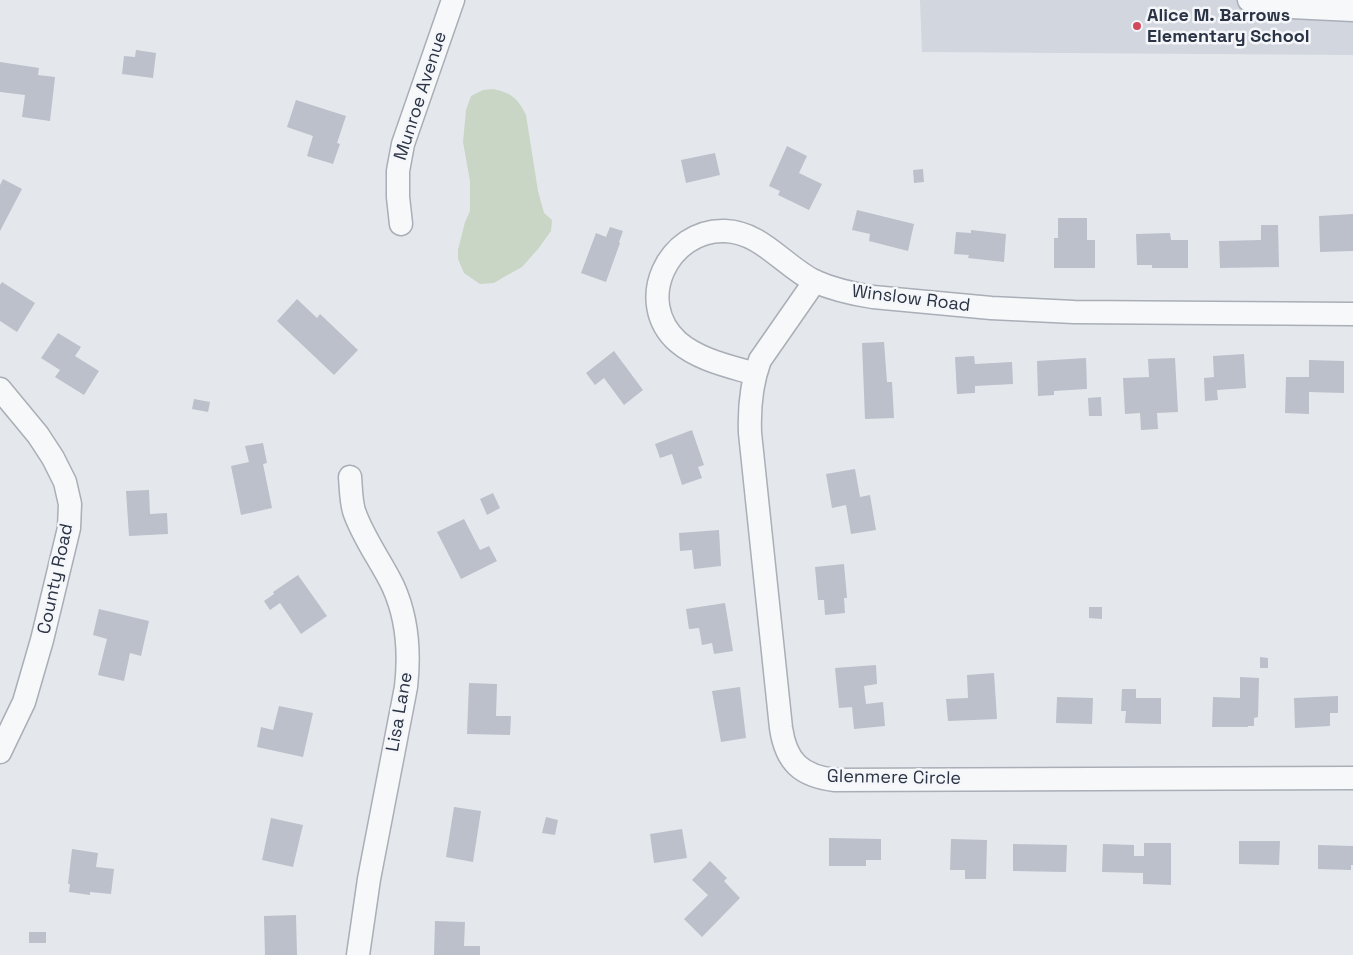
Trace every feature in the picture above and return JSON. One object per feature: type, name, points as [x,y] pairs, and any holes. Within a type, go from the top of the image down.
[{"type":"street","name":"Munroe Avenue","points":[[402,224],[398,198],[398,171],[403,144],[453,0]]},
{"type":"street","points":[[1249,0],[1270,6],[1353,10]]},
{"type":"street","name":"Winslow Road","points":[[755,374],[690,351],[678,342],[662,320],[658,306],[658,289],[666,263],[683,244],[704,233],[727,231],[750,237],[787,264],[815,281],[854,294],[873,297],[991,308],[1113,313],[1353,314]]},
{"type":"street","name":"Glenmere Circle","points":[[815,281],[760,360],[755,374],[749,409],[781,728],[785,750],[792,760],[805,772],[820,778],[835,780],[1353,778]]},
{"type":"street","name":"County Road","points":[[0,389],[38,435],[53,458],[65,482],[70,504],[69,528],[42,640],[24,702],[0,752]]},
{"type":"street","name":"Lisa Lane","points":[[350,477],[354,510],[367,540],[394,588],[402,612],[408,636],[409,660],[406,687],[365,904],[358,955]]},
{"type":"shaded area","name":"Alice M. Barrows Elementary School","points":[[920,0],[1353,0],[1353,55],[922,52]]},
{"type":"green space","points":[[492,89],[513,97],[520,104],[526,115],[538,191],[544,213],[552,220],[551,231],[522,267],[494,283],[480,284],[464,273],[458,259],[458,250],[465,222],[470,211],[470,181],[463,142],[466,110],[471,96],[483,90]]},
{"type":"building","points":[[136,50],[156,53],[153,78],[122,74],[124,56],[135,57]]},
{"type":"building","points":[[0,62],[39,68],[38,75],[55,77],[50,121],[22,117],[25,95],[0,92]]},
{"type":"building","points":[[296,100],[346,116],[337,143],[340,144],[333,164],[307,156],[313,136],[287,127]]},
{"type":"building","points":[[787,146],[807,156],[799,173],[822,184],[809,210],[778,195],[780,191],[769,186]]},
{"type":"building","points":[[715,153],[720,175],[686,183],[681,160]]},
{"type":"building","points":[[923,169],[924,182],[914,183],[913,170]]},
{"type":"building","points":[[3,179],[22,189],[0,231],[0,185]]},
{"type":"building","points":[[857,210],[914,224],[908,251],[869,241],[870,234],[852,230]]},
{"type":"building","points":[[1353,214],[1353,251],[1320,252],[1319,216]]},
{"type":"building","points":[[1058,218],[1087,218],[1087,240],[1095,240],[1095,268],[1054,268],[1054,238],[1058,238]]},
{"type":"building","points":[[1261,225],[1278,225],[1279,267],[1220,268],[1219,241],[1261,240]]},
{"type":"building","points":[[610,227],[623,231],[606,282],[581,273],[596,233],[606,237]]},
{"type":"building","points":[[971,230],[1006,234],[1004,262],[968,258],[969,255],[954,254],[956,232],[971,233]]},
{"type":"building","points":[[1170,233],[1171,240],[1188,240],[1188,268],[1152,268],[1152,265],[1137,265],[1136,234]]},
{"type":"building","points":[[2,282],[35,303],[17,332],[0,321],[0,285]]},
{"type":"building","points":[[297,299],[317,318],[320,314],[358,350],[334,375],[277,321]]},
{"type":"building","points":[[58,333],[81,347],[75,356],[99,371],[84,395],[55,377],[60,370],[41,358]]},
{"type":"building","points":[[884,342],[887,382],[892,382],[894,418],[865,419],[862,343]]},
{"type":"building","points":[[614,351],[643,390],[624,405],[604,378],[595,385],[586,373]]},
{"type":"building","points":[[1244,354],[1246,388],[1217,390],[1218,400],[1205,401],[1204,378],[1214,377],[1213,356]]},
{"type":"building","points":[[974,356],[975,364],[1012,362],[1013,384],[975,386],[975,393],[957,394],[955,357]]},
{"type":"building","points":[[1086,358],[1087,389],[1054,391],[1054,395],[1038,396],[1037,361]]},
{"type":"building","points":[[1175,358],[1178,412],[1157,413],[1158,429],[1141,430],[1140,413],[1125,414],[1123,378],[1149,377],[1148,359]]},
{"type":"building","points":[[1309,360],[1344,361],[1344,393],[1309,392],[1309,414],[1285,413],[1286,377],[1309,377]]},
{"type":"building","points":[[1101,397],[1102,416],[1089,416],[1088,398]]},
{"type":"building","points":[[194,399],[210,402],[208,412],[192,409]]},
{"type":"building","points":[[692,430],[704,465],[698,467],[702,478],[682,485],[672,454],[660,458],[655,444]]},
{"type":"building","points":[[263,443],[267,463],[263,464],[272,508],[241,515],[231,466],[249,462],[245,446]]},
{"type":"building","points":[[855,469],[860,497],[870,495],[876,530],[851,534],[846,505],[832,508],[826,474]]},
{"type":"building","points":[[149,490],[150,514],[167,513],[168,534],[129,536],[126,491]]},
{"type":"building","points":[[493,493],[500,508],[487,515],[480,499]]},
{"type":"building","points":[[464,519],[480,550],[489,546],[497,561],[461,579],[437,532]]},
{"type":"building","points":[[719,530],[721,566],[694,569],[692,550],[680,551],[679,533]]},
{"type":"building","points":[[844,564],[847,598],[844,598],[845,613],[825,615],[824,600],[818,600],[815,567]]},
{"type":"building","points":[[298,575],[327,616],[301,634],[280,603],[270,610],[264,601],[274,594],[273,592]]},
{"type":"building","points":[[725,603],[733,651],[714,654],[712,643],[702,645],[699,628],[689,629],[686,609]]},
{"type":"building","points":[[1089,607],[1102,607],[1102,619],[1089,618]]},
{"type":"building","points":[[99,609],[149,621],[141,656],[130,653],[124,681],[98,675],[107,639],[93,635]]},
{"type":"building","points":[[1260,657],[1268,658],[1268,668],[1260,668]]},
{"type":"building","points":[[876,665],[877,684],[864,686],[866,704],[883,702],[885,726],[854,729],[852,707],[839,708],[835,668]]},
{"type":"building","points":[[994,673],[997,719],[948,721],[946,699],[968,698],[967,675]]},
{"type":"building","points":[[1240,677],[1259,678],[1258,717],[1254,718],[1254,726],[1212,727],[1213,697],[1240,698]]},
{"type":"building","points":[[469,683],[497,684],[496,716],[511,716],[510,735],[467,734]]},
{"type":"building","points":[[740,687],[746,738],[721,742],[712,691]]},
{"type":"building","points":[[1122,689],[1136,689],[1136,698],[1161,698],[1161,724],[1125,723],[1126,711],[1121,711]]},
{"type":"building","points":[[1338,696],[1338,713],[1330,713],[1330,726],[1295,728],[1294,698]]},
{"type":"building","points":[[1057,697],[1093,698],[1092,724],[1056,723]]},
{"type":"building","points":[[279,706],[313,713],[303,757],[257,747],[261,727],[273,730]]},
{"type":"building","points":[[454,807],[481,811],[473,862],[446,857]]},
{"type":"building","points":[[546,817],[558,820],[555,835],[542,833]]},
{"type":"building","points":[[271,818],[303,825],[293,867],[262,860]]},
{"type":"building","points":[[682,829],[687,858],[654,863],[650,834]]},
{"type":"building","points":[[829,838],[881,839],[881,860],[866,860],[866,866],[829,866]]},
{"type":"building","points":[[951,839],[987,840],[986,879],[965,879],[965,870],[950,870]]},
{"type":"building","points":[[1239,841],[1280,841],[1279,865],[1239,864]]},
{"type":"building","points":[[1144,843],[1171,843],[1171,885],[1143,884],[1143,873],[1102,872],[1103,844],[1134,845],[1134,856],[1144,856]]},
{"type":"building","points":[[1013,844],[1067,845],[1066,872],[1013,871]]},
{"type":"building","points":[[1318,845],[1353,846],[1353,865],[1351,865],[1351,870],[1318,869]]},
{"type":"building","points":[[72,849],[98,853],[96,867],[114,869],[111,894],[90,892],[90,895],[69,892],[70,884],[68,884]]},
{"type":"building","points":[[710,861],[727,878],[724,881],[740,898],[702,937],[684,919],[708,895],[692,880]]},
{"type":"building","points":[[296,915],[297,955],[265,955],[264,916]]},
{"type":"building","points":[[435,921],[465,922],[464,946],[480,946],[480,955],[434,955]]},
{"type":"building","points":[[29,932],[46,932],[46,943],[29,943]]},
{"type":"place","name":"Alice M. Barrows Elementary School","points":[[1137,26]]}]
